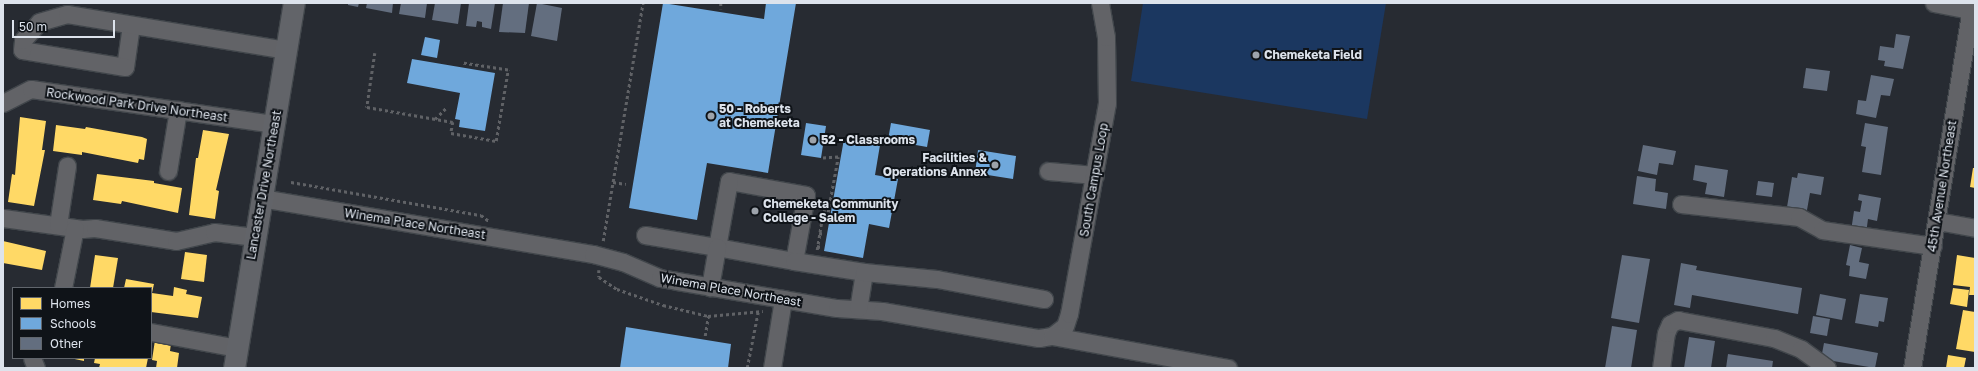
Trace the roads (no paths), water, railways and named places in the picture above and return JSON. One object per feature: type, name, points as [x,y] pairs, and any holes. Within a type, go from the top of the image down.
[{"type":"main road","name":"Lancaster Drive Northeast","points":[[234,368],[294,3]]},
{"type":"street","name":"South Campus Loop","points":[[1046,337],[1065,326],[1069,314],[1095,175],[1108,87],[1106,37],[1100,3]]},
{"type":"street","points":[[1934,3],[1972,6]]},
{"type":"street","name":"45th Avenue Northeast","points":[[1912,368],[1932,246],[1970,53],[1972,6]]},
{"type":"street","points":[[131,25],[125,67],[22,50],[23,40],[38,22],[67,14],[287,50]]},
{"type":"street","name":"Rockwood Park Drive Northeast","points":[[3,103],[31,89],[274,124]]},
{"type":"street","points":[[168,171],[178,110]]},
{"type":"street","points":[[63,287],[67,166]]},
{"type":"street","points":[[1048,171],[1095,175]]},
{"type":"street","points":[[710,287],[729,181],[806,195],[794,261]]},
{"type":"street","name":"Winema Place Northeast","points":[[261,198],[601,256],[623,262],[660,278],[710,287],[837,308],[858,308],[1046,337],[1228,368]]},
{"type":"street","points":[[1682,204],[1795,216],[1822,230],[1932,246]]},
{"type":"street","points":[[3,218],[66,227],[95,228],[176,241],[214,232],[255,237]]},
{"type":"street","points":[[1937,221],[1975,228]]},
{"type":"street","points":[[645,235],[864,272],[937,279],[1044,299]]},
{"type":"street","points":[[858,308],[864,272]]},
{"type":"street","points":[[772,368],[783,299]]},
{"type":"street","points":[[1661,368],[1666,333],[1670,324],[1678,320],[1774,338],[1801,349],[1825,368]]},
{"type":"street","points":[[152,332],[237,348]]},
{"type":"place","name":"Chemeketa Field","points":[[1256,55]]},
{"type":"place","name":"50 - Roberts at Chemeketa","points":[[711,116]]},
{"type":"place","name":"52 - Classrooms","points":[[813,140]]},
{"type":"place","name":"Facilities & Operations Annex","points":[[995,165]]},
{"type":"place","name":"Chemeketa Community College - Salem","points":[[755,211]]}]
